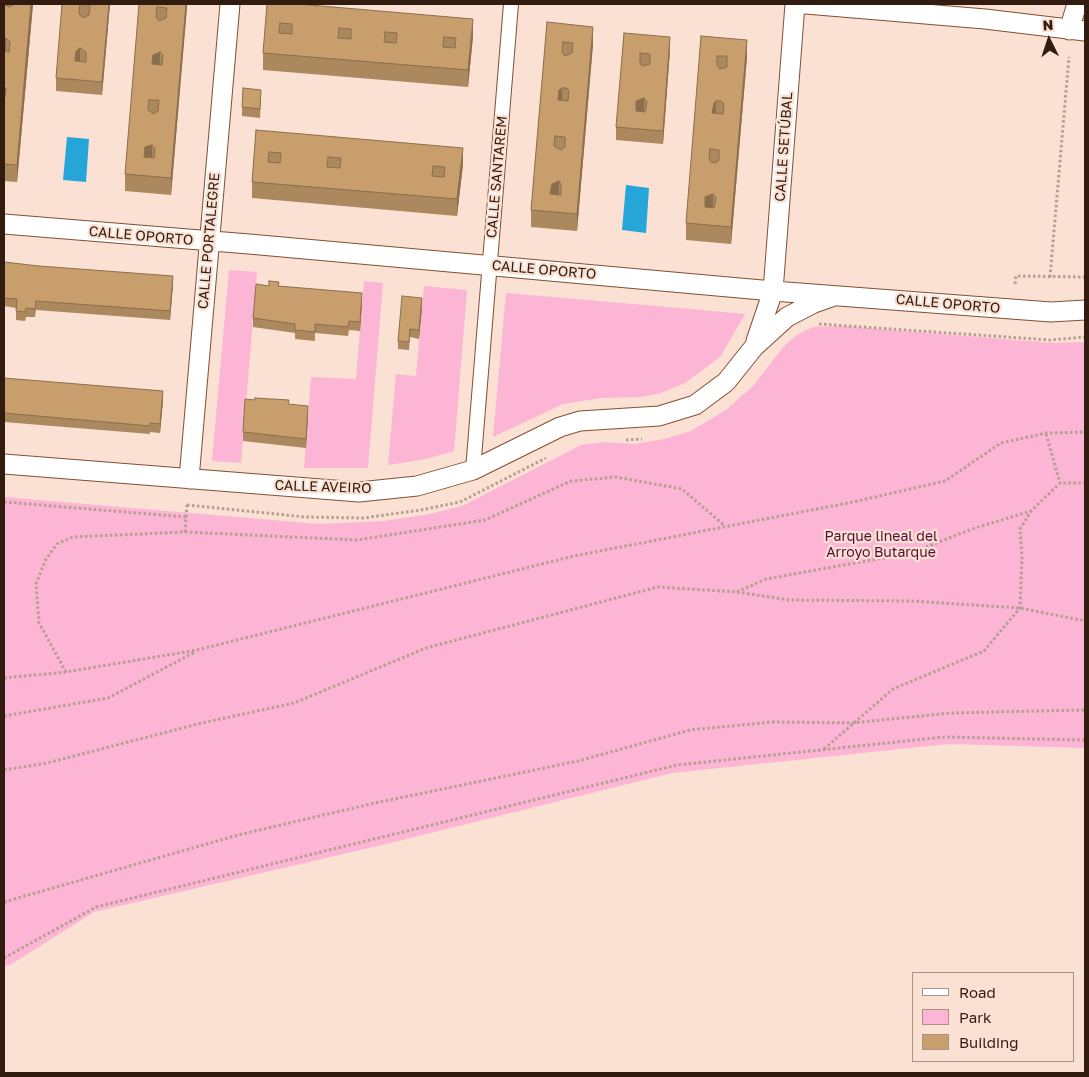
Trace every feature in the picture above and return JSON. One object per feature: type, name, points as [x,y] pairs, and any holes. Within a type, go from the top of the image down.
[{"type":"street","name":"CALLE PORTALEGRE","points":[[189,479],[230,4]]},
{"type":"street","name":"CALLE SANTAREM","points":[[473,470],[511,4]]},
{"type":"street","name":"CALLE SETÚBAL","points":[[773,291],[795,4]]},
{"type":"street","points":[[806,4],[986,11],[1077,31],[1077,4]]},
{"type":"street","name":"CALLE OPORTO","points":[[4,224],[773,291],[1051,312],[1085,310]]},
{"type":"street","name":"CALLE AVEIRO","points":[[754,346],[762,329],[773,291]]},
{"type":"street","name":"CALLE AVEIRO","points":[[4,464],[359,492],[417,486],[473,470],[560,427],[580,421],[659,416],[696,405],[726,382],[754,346],[794,312],[838,295]]},
{"type":"path","points":[[1050,277],[1068,57]]},
{"type":"path","points":[[1015,284],[1016,276],[1085,277]]},
{"type":"path","points":[[4,678],[66,672],[197,650],[574,556],[945,481],[1001,443],[1046,433],[1085,432]]},
{"type":"path","points":[[1046,433],[1060,483]]},
{"type":"path","points":[[66,672],[39,623],[36,584],[46,559],[56,544],[73,537],[185,532],[357,540],[485,520],[571,481],[616,477],[682,489],[726,526]]},
{"type":"path","points":[[185,532],[189,479]]},
{"type":"path","points":[[823,750],[892,689],[984,651],[1020,608],[1022,557],[1020,529],[1031,511],[1060,483],[1085,483]]},
{"type":"path","points":[[4,502],[186,517]]},
{"type":"path","points":[[737,592],[766,580],[911,552],[972,529],[1031,511]]},
{"type":"path","points":[[4,770],[47,763],[202,723],[294,703],[426,648],[658,587],[737,592],[788,600],[912,601],[1020,608],[1085,621]]},
{"type":"path","points":[[4,716],[108,698],[197,650]]},
{"type":"path","points":[[4,902],[238,835],[375,803],[578,760],[690,730],[772,722],[853,723],[951,714],[1085,710]]},
{"type":"path","points":[[4,958],[96,907],[677,765],[944,737],[1085,740]]},
{"type":"green space","points":[[229,270],[257,272],[241,463],[212,461]]},
{"type":"green space","points":[[364,281],[383,283],[368,468],[304,468],[311,377],[356,379]]},
{"type":"green space","points":[[424,286],[467,290],[454,451],[422,460],[388,465],[396,374],[416,376]]},
{"type":"green space","points":[[506,293],[745,314],[720,357],[685,383],[661,393],[641,397],[601,398],[563,404],[493,437]]},
{"type":"green space","name":"Parque lineal del Arroyo Butarque","points":[[842,326],[1052,343],[1085,342],[1085,748],[948,744],[672,773],[386,844],[94,912],[10,965],[4,966],[4,497],[319,524],[384,521],[430,514],[462,506],[581,445],[604,442],[634,444],[664,439],[691,431],[726,410],[754,385],[784,346],[797,335],[813,327]]},
{"type":"water","points":[[67,137],[89,139],[86,182],[63,180]]},
{"type":"water","points":[[626,185],[649,188],[646,233],[622,230]]},
{"type":"building","points":[[4,4],[9,7],[13,4],[31,4],[17,165],[4,164],[4,98],[6,88],[4,88],[4,51],[9,52],[10,42],[6,38],[4,39]]},
{"type":"building","points":[[62,4],[80,4],[109,4],[102,82],[56,78]],"holes":[[[80,4],[90,5],[89,15],[83,18],[79,14]],[[80,48],[86,52],[86,62],[75,61],[76,51]]]},
{"type":"building","points":[[139,4],[186,4],[171,178],[125,174]],"holes":[[[157,7],[167,8],[166,18],[159,21],[156,17]],[[160,52],[163,55],[162,65],[152,64],[153,55]],[[149,100],[159,100],[158,111],[154,114],[148,110]],[[152,145],[155,148],[154,158],[144,157],[145,147]]]},
{"type":"building","points":[[267,4],[298,4],[473,19],[468,70],[263,53]],"holes":[[[280,23],[292,24],[292,34],[279,33]],[[339,28],[351,29],[351,39],[338,38]],[[385,32],[397,33],[396,43],[384,42]],[[444,37],[456,38],[455,48],[443,47]]]},
{"type":"building","points":[[547,22],[593,27],[577,214],[531,210]],"holes":[[[563,42],[573,43],[572,53],[565,56],[562,52]],[[567,88],[569,91],[568,101],[558,100],[559,90]],[[555,136],[565,137],[565,147],[561,150],[554,146]],[[559,181],[561,195],[550,194],[552,184]]]},
{"type":"building","points":[[624,33],[670,37],[663,131],[616,127]],"holes":[[[640,53],[650,54],[650,64],[642,66],[640,63]],[[644,98],[647,102],[645,112],[636,111],[636,101]]]},
{"type":"building","points":[[701,36],[747,40],[731,227],[686,223]],"holes":[[[717,56],[727,56],[727,67],[720,69],[717,65]],[[721,101],[724,104],[723,114],[712,113],[714,103]],[[710,149],[719,150],[719,160],[716,163],[711,162],[709,159]],[[713,194],[716,198],[714,208],[705,207],[705,197]]]},
{"type":"building","points":[[243,88],[261,90],[260,109],[242,107]]},
{"type":"building","points":[[256,130],[463,148],[457,199],[252,182]],"holes":[[[269,152],[281,153],[280,163],[268,162]],[[328,157],[341,158],[340,168],[327,167]],[[433,166],[445,167],[444,177],[432,176]]]},
{"type":"building","points":[[4,262],[173,276],[170,311],[36,301],[35,309],[26,308],[25,312],[16,311],[17,299],[4,298]]},
{"type":"building","points":[[269,281],[279,282],[278,286],[362,293],[360,322],[349,321],[348,327],[315,324],[315,332],[295,330],[295,324],[253,318],[256,284],[269,286]]},
{"type":"building","points":[[402,296],[422,298],[419,330],[410,329],[409,342],[398,341]]},
{"type":"building","points":[[4,378],[163,391],[160,424],[150,423],[150,426],[4,413]]},
{"type":"building","points":[[255,398],[289,400],[288,404],[308,406],[306,439],[243,432],[245,399],[255,400]]}]
